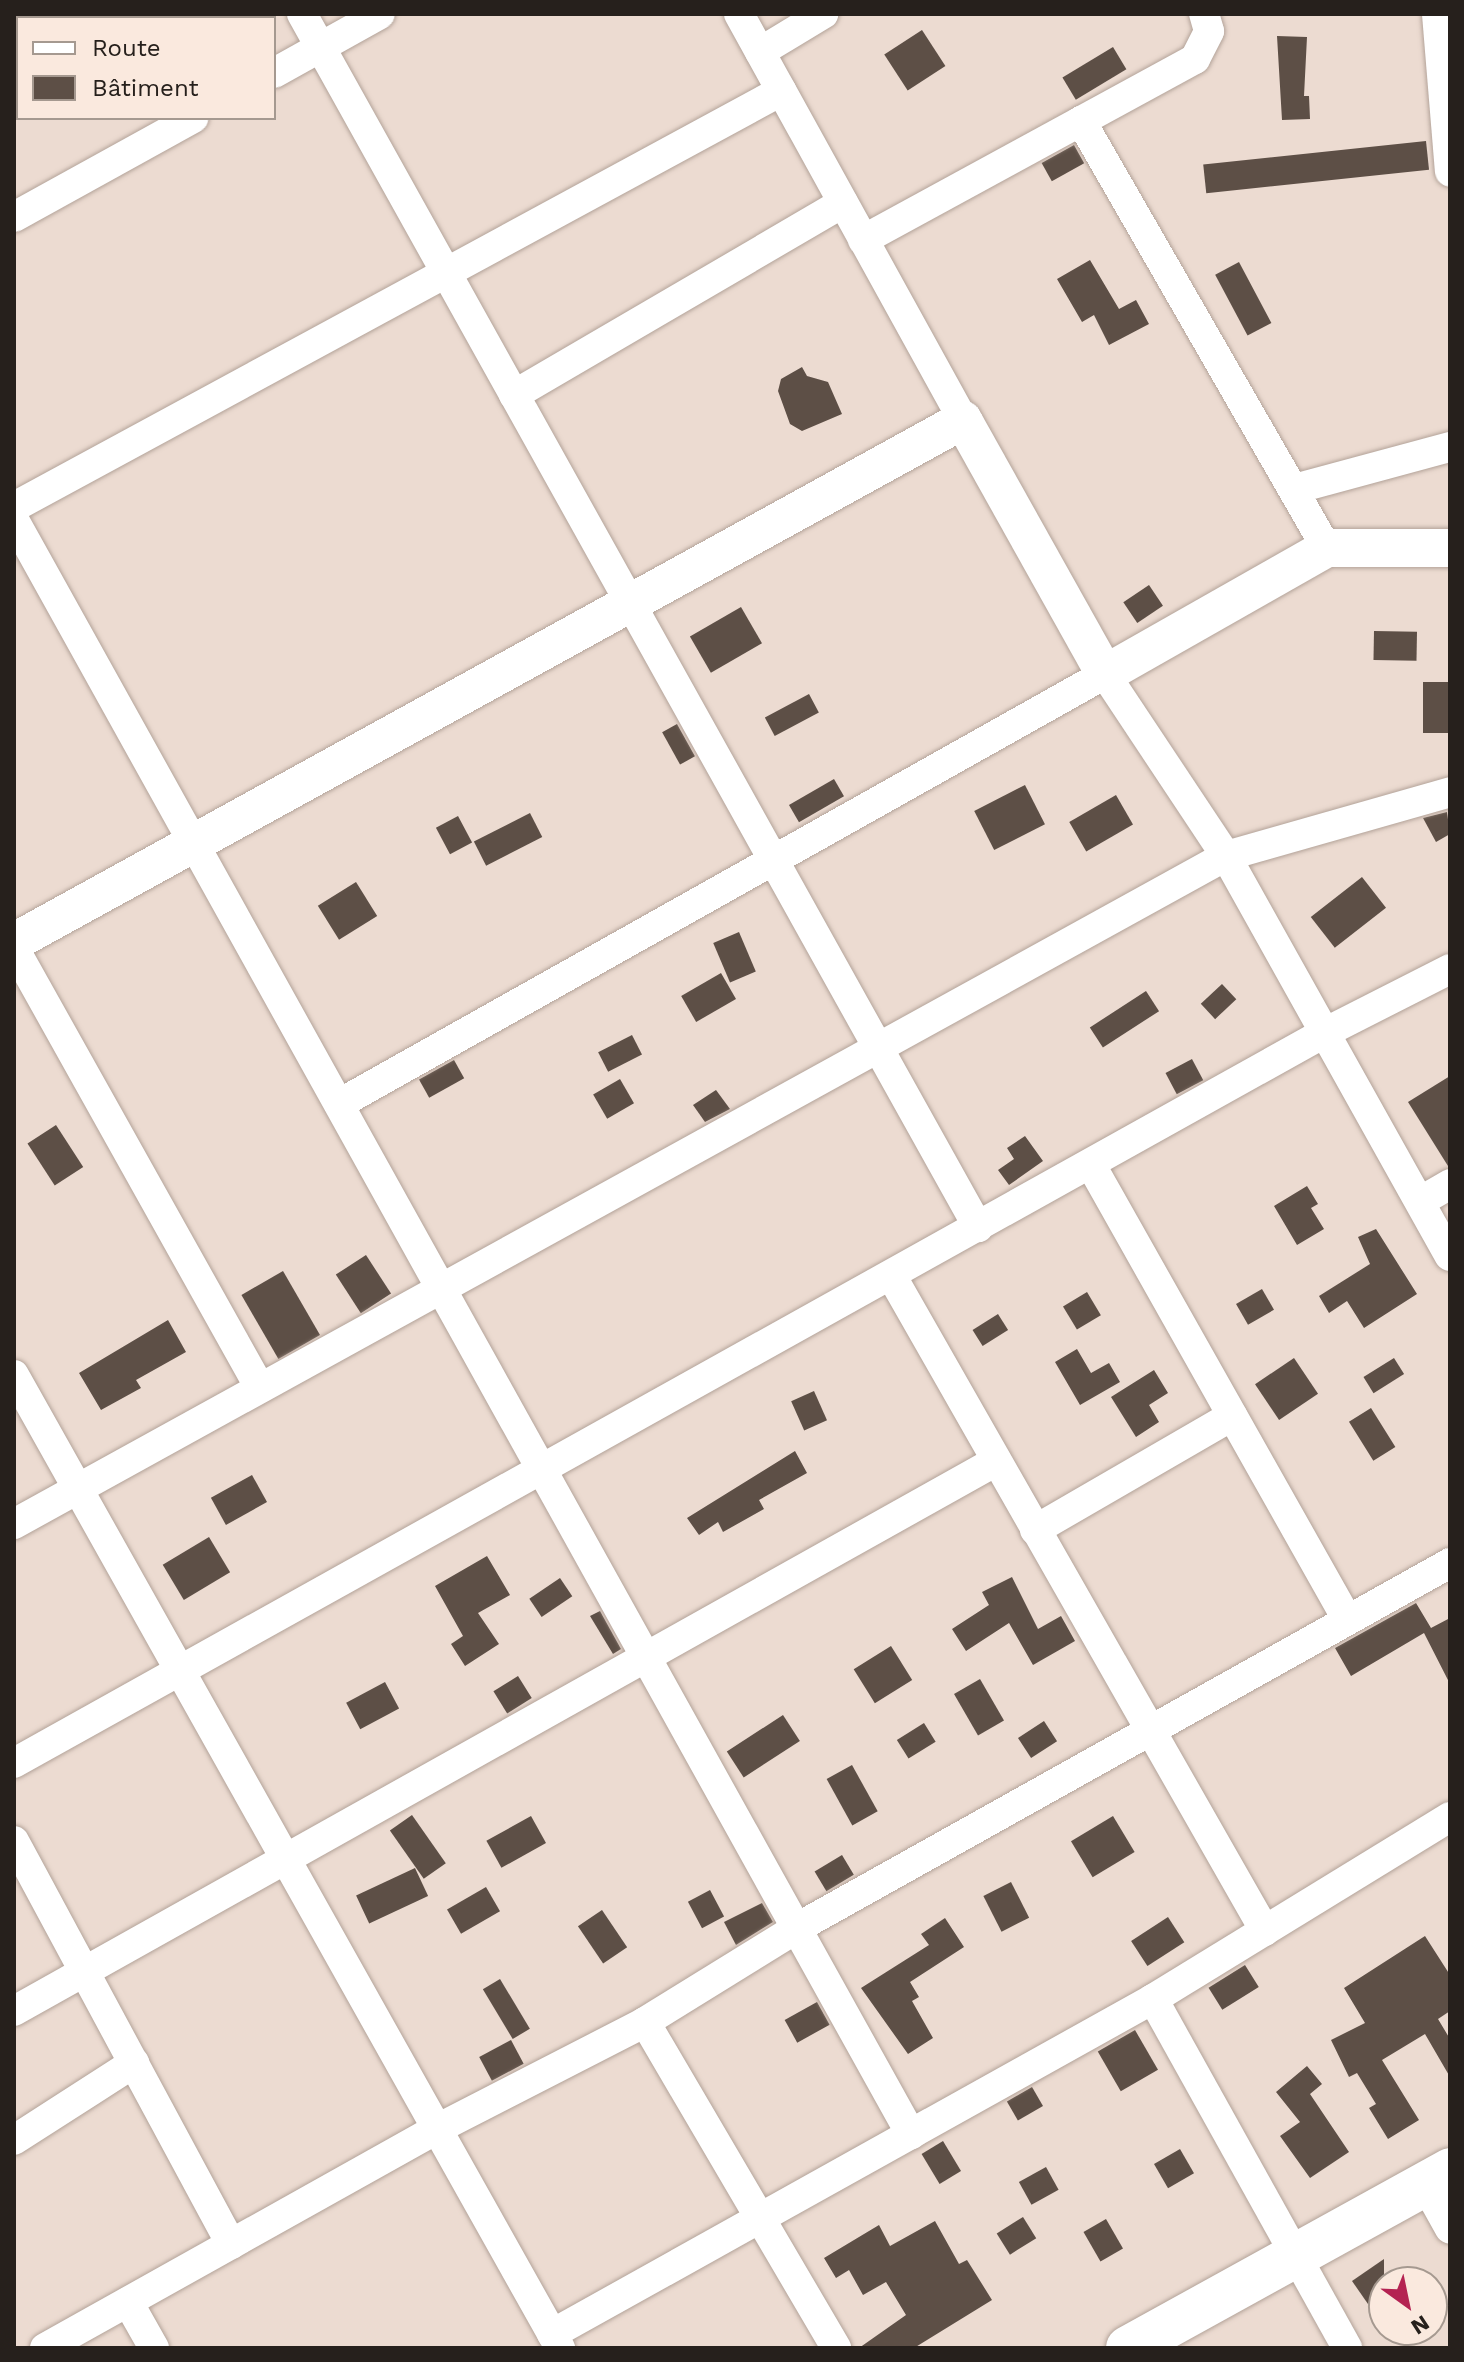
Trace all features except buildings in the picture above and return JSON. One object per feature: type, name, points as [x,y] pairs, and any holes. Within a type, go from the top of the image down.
[{"type":"main road","points":[[1150,2343],[1295,2255],[1437,2177]]},
{"type":"street","points":[[302,14],[978,1227]]},
{"type":"street","points":[[276,72],[380,14]]},
{"type":"street","points":[[739,14],[1105,674],[1226,856],[1450,1256]]},
{"type":"street","points":[[760,52],[823,14]]},
{"type":"street","points":[[863,240],[1195,59],[1209,31],[1204,14]]},
{"type":"street","points":[[1437,14],[1449,157]]},
{"type":"street","points":[[14,507],[781,91]]},
{"type":"street","points":[[14,217],[189,120]]},
{"type":"street","points":[[1081,121],[1327,548]]},
{"type":"street","points":[[514,395],[843,203]]},
{"type":"street","points":[[260,1388],[14,945],[963,420]]},
{"type":"street","points":[[1294,489],[1450,447]]},
{"type":"street","points":[[14,520],[911,2134]]},
{"type":"street","points":[[339,1104],[1327,548],[1450,548]]},
{"type":"street","points":[[14,1524],[1226,856],[1450,792]]},
{"type":"street","points":[[14,1763],[1324,1033],[1450,969]]},
{"type":"street","points":[[1091,1165],[1347,1619]]},
{"type":"street","points":[[1421,1201],[1450,1184]]},
{"type":"street","points":[[891,1275],[1265,1931]]},
{"type":"street","points":[[14,1375],[556,2341],[759,2218],[1153,1999],[1450,1817]]},
{"type":"street","points":[[1035,1530],[1232,1416]]},
{"type":"street","points":[[14,2011],[996,1461]]},
{"type":"street","points":[[45,2348],[437,2129],[645,2022],[797,1928],[1450,1563]]},
{"type":"street","points":[[14,1841],[231,2244]]},
{"type":"street","points":[[1153,1999],[1347,2348]]},
{"type":"street","points":[[645,2022],[836,2348]]},
{"type":"street","points":[[14,2140],[134,2063]]},
{"type":"street","points":[[1437,2177],[1450,2229]]},
{"type":"street","points":[[128,2302],[154,2348]]}]
